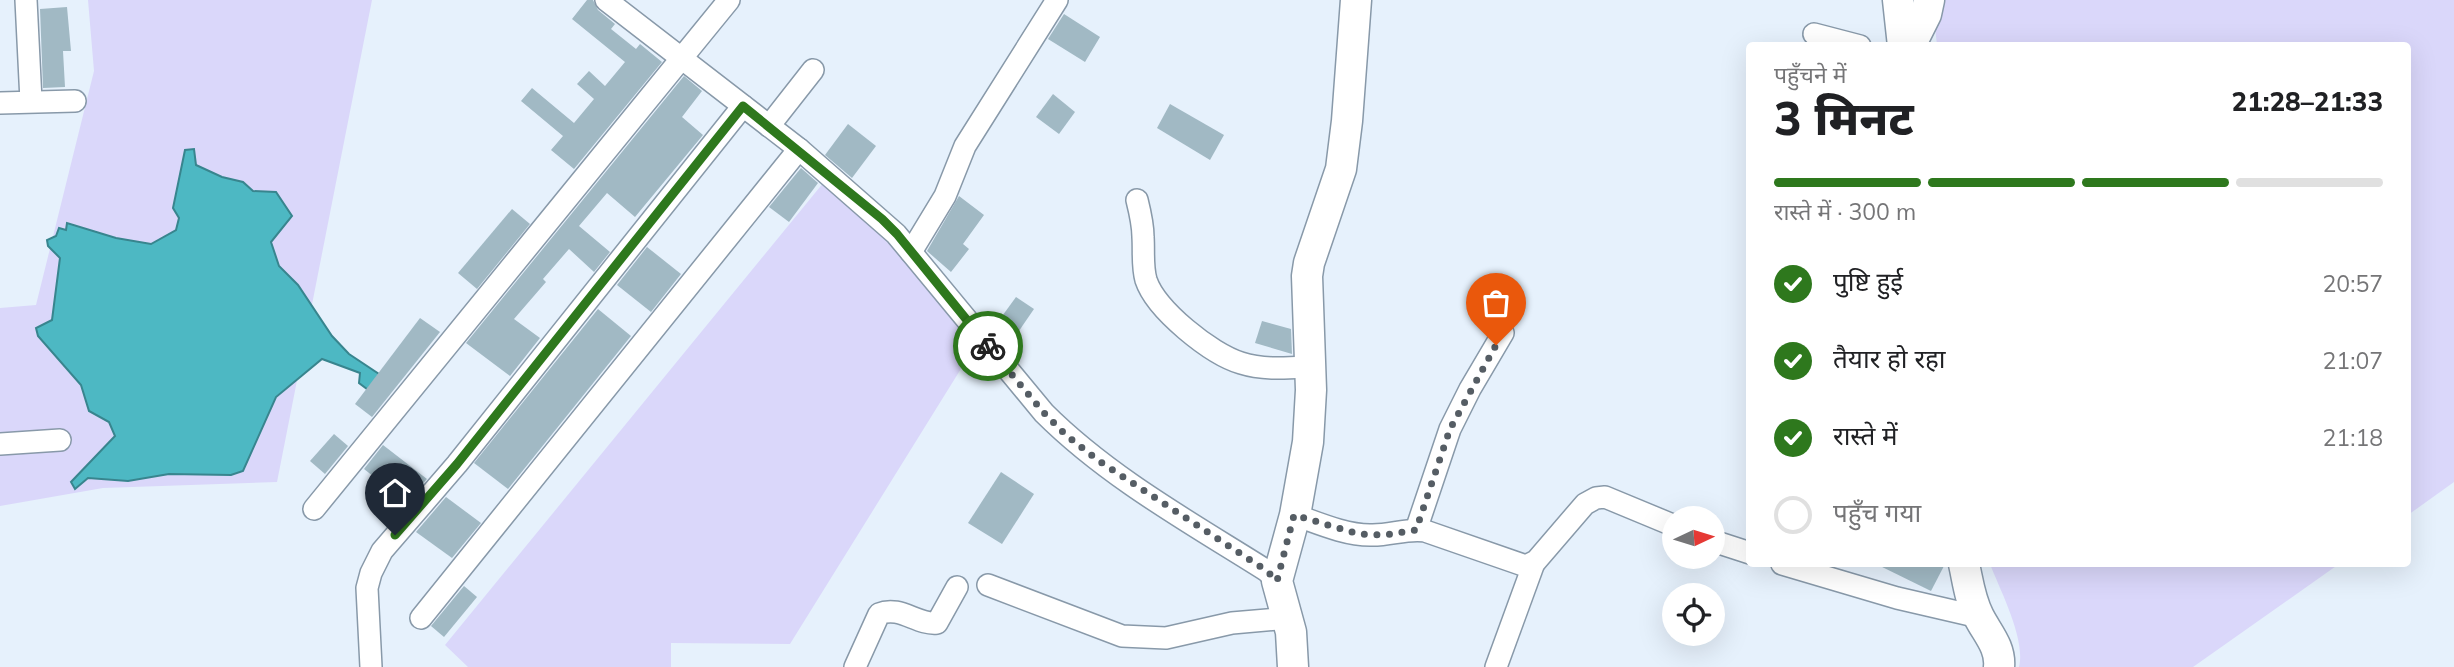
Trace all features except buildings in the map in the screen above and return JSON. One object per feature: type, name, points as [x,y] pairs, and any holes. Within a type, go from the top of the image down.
[{"type":"street","points":[[26,0],[31,102]]},
{"type":"street","points":[[606,0],[683,57],[876,213],[897,234],[1044,413],[1066,435],[1099,461],[1267,571],[1277,581]]},
{"type":"street","points":[[314,509],[729,0]]},
{"type":"street","points":[[911,252],[945,196],[965,146],[1057,0]]},
{"type":"street","points":[[1293,667],[1291,632],[1277,581],[1294,515],[1308,442],[1310,367],[1307,276],[1341,170],[1356,0]]},
{"type":"street","points":[[1898,0],[1903,42]]},
{"type":"street","points":[[1912,42],[1926,14],[1929,0]]},
{"type":"street","points":[[1814,34],[1845,42]]},
{"type":"street","points":[[769,126],[813,70]]},
{"type":"street","points":[[0,103],[75,101]]},
{"type":"street","points":[[371,667],[368,588],[371,573],[382,551],[457,464],[743,106]]},
{"type":"street","points":[[421,618],[799,149]]},
{"type":"street","points":[[1137,200],[1143,229],[1146,281],[1166,310],[1198,338],[1228,358],[1258,367],[1310,367]]},
{"type":"street","points":[[1416,530],[1450,429],[1503,333]]},
{"type":"street","points":[[0,444],[60,440]]},
{"type":"street","points":[[1496,667],[1534,563],[1585,504],[1605,497],[1662,521]]},
{"type":"street","points":[[1294,515],[1359,534],[1385,535],[1416,530],[1436,534],[1522,565],[1534,563]]},
{"type":"street","points":[[1726,545],[1746,552]]},
{"type":"street","points":[[1792,567],[1897,598],[1979,617]]},
{"type":"street","points":[[1966,567],[1971,598],[1998,652],[1999,667]]},
{"type":"street","points":[[988,584],[1122,636],[1166,638],[1232,623],[1287,618]]},
{"type":"street","points":[[855,667],[879,614],[884,611],[897,612],[929,623],[937,623],[957,587]]},
{"type":"shaded area","points":[[88,0],[372,0],[277,482],[103,488],[0,506],[0,308],[36,305],[94,71]]},
{"type":"shaded area","points":[[1942,0],[2454,0],[2454,482],[2411,513],[2411,42],[1937,42],[1934,18]]},
{"type":"shaded area","points":[[824,182],[886,225],[977,343],[790,644],[671,643],[671,667],[468,667],[445,645]]},
{"type":"shaded area","points":[[1991,567],[2335,567],[2193,667],[2019,667],[2019,643]]},
{"type":"water","points":[[194,149],[196,165],[222,177],[243,182],[253,191],[276,192],[292,216],[271,242],[279,266],[298,285],[332,336],[349,354],[382,376],[371,392],[359,383],[360,373],[322,359],[276,397],[243,471],[231,475],[169,474],[128,481],[88,478],[75,489],[71,482],[115,436],[109,422],[89,411],[81,385],[38,336],[36,328],[52,320],[60,258],[48,246],[47,240],[56,236],[59,228],[66,230],[67,223],[116,238],[151,244],[176,230],[179,218],[173,208],[185,150]]},
{"type":"way so far","points":[[988,346],[1066,435],[1099,461],[1267,571],[1277,581],[1294,515],[1359,534],[1385,535],[1416,530],[1450,429],[1496,345]]},
{"type":"route","points":[[395,535],[457,464],[743,106],[876,213],[897,234],[988,346]]}]
